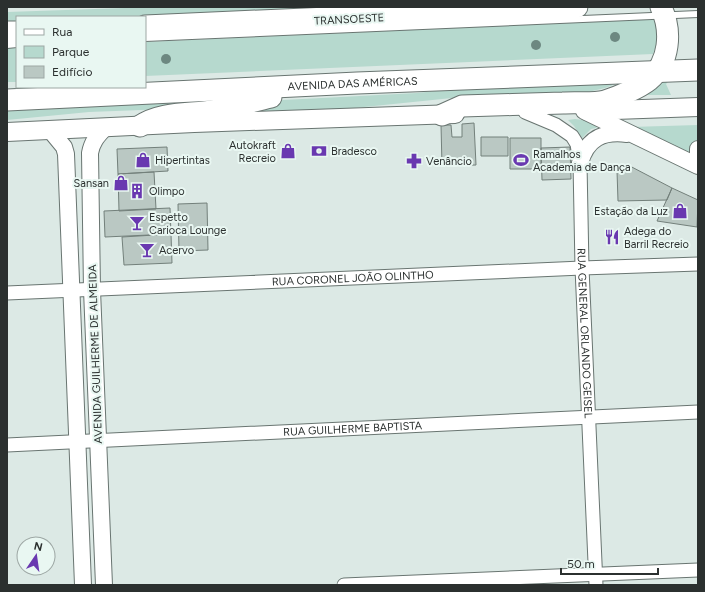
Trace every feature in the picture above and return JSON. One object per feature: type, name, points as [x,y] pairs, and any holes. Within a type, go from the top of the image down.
[{"type":"highway","points":[[319,7],[352,17]]},
{"type":"highway","points":[[146,26],[577,7]]},
{"type":"highway","points":[[442,115],[462,106],[604,101],[626,92],[649,80],[660,66],[666,52],[668,42],[668,33],[663,11]]},
{"type":"highway","name":"AVENIDA DAS AMÉRICAS","points":[[7,100],[357,84],[660,66],[698,70]]},
{"type":"highway","points":[[140,126],[149,120],[166,116],[215,110],[273,97],[342,92],[357,84]]},
{"type":"main road","points":[[7,132],[442,115],[698,107]]},
{"type":"street","points":[[584,111],[698,166]]},
{"type":"street","name":"RUA GENERAL ORLANDO GEISEL","points":[[525,112],[556,126],[572,136],[577,144],[580,163],[582,268],[596,580]]},
{"type":"street","name":"AVENIDA GUILHERME DE ALMEIDA","points":[[104,585],[92,290],[90,153],[96,138],[105,128]]},
{"type":"street","name":"AVENIDA GUILHERME DE ALMEIDA","points":[[50,130],[64,147],[66,154],[84,585]]},
{"type":"street","points":[[580,163],[586,148],[598,137],[618,133],[632,135]]},
{"type":"street","points":[[698,149],[698,157]]},
{"type":"street","name":"RUA CORONEL JOÃO OLINTHO","points":[[7,294],[698,264]]},
{"type":"street","name":"RUA GUILHERME BAPTISTA","points":[[7,445],[589,416],[698,412]]},
{"type":"street","points":[[344,585],[596,580],[698,570]]},
{"type":"lane","name":"TRANSOESTE","points":[[146,38],[663,11],[698,14]]},
{"type":"green space","points":[[154,7],[285,7],[309,12],[146,17],[16,16],[16,24],[7,25],[7,12]]},
{"type":"green space","points":[[657,19],[658,41],[653,54],[146,76],[146,42]]},
{"type":"green space","points":[[16,47],[16,82],[7,82],[7,48]]},
{"type":"green space","points":[[673,76],[666,84],[671,95],[635,95]]},
{"type":"green space","points":[[632,78],[605,88],[588,92],[452,98],[335,110],[246,114],[249,109],[283,100],[417,93],[499,84]]},
{"type":"green space","points":[[249,93],[220,107],[89,112],[7,120],[7,104]]},
{"type":"green space","points":[[575,119],[592,121],[598,125],[596,128],[591,129],[582,138],[568,120]]},
{"type":"green space","points":[[698,125],[698,159],[630,127]]},
{"type":"building","points":[[474,123],[476,165],[442,166],[441,125],[451,125],[452,137],[462,137],[462,124]]},
{"type":"building","points":[[481,137],[508,137],[508,156],[481,156]]},
{"type":"building","points":[[510,138],[541,138],[541,169],[510,169]]},
{"type":"building","name":"Hipertintas","points":[[167,147],[168,171],[118,174],[117,149]]},
{"type":"building","points":[[570,147],[571,179],[542,180],[541,148]]},
{"type":"building","points":[[626,164],[672,188],[667,200],[618,201],[617,171]]},
{"type":"building","name":"Olimpo","points":[[154,172],[156,209],[119,211],[118,174]]},
{"type":"building","name":"Estação da Luz","points":[[672,188],[698,200],[697,227],[657,221]]},
{"type":"building","points":[[207,203],[208,250],[179,251],[178,204]]},
{"type":"building","name":"Espetto Carioca Lounge","points":[[170,208],[171,234],[105,237],[104,211]]},
{"type":"building","name":"Acervo","points":[[171,234],[172,263],[124,265],[122,237]]},
{"type":"place","name":"Autokraft Recreio","points":[[288,151]]},
{"type":"place","name":"Bradesco","points":[[319,151]]},
{"type":"place","name":"Hipertintas","points":[[143,160]]},
{"type":"place","name":"Ramalhos Academia de Dança","points":[[521,160]]},
{"type":"place","name":"Venâncio","points":[[414,161]]},
{"type":"place","name":"Sansan","points":[[121,183]]},
{"type":"place","name":"Olimpo","points":[[137,191]]},
{"type":"place","name":"Estação da Luz","points":[[680,211]]},
{"type":"place","name":"Espetto Carioca Lounge","points":[[137,223]]},
{"type":"place","name":"Adega do Barril Recreio","points":[[612,237]]},
{"type":"place","name":"Acervo","points":[[147,250]]}]
